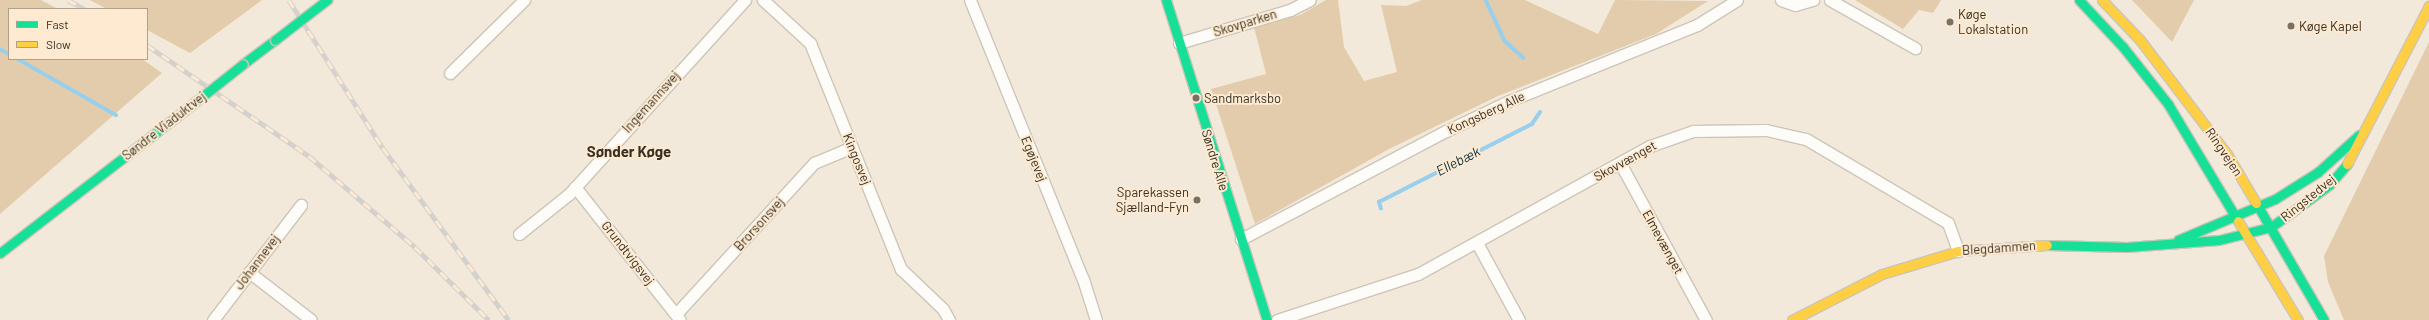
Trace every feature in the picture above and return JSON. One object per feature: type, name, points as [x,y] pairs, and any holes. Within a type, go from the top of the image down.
[{"type":"main road","name":"Søndre Viaduktvej","points":[[0,253],[327,0]]},
{"type":"main road","name":"Søndre Alle","points":[[1166,0],[1267,320]]},
{"type":"main road","name":"Ringvejen","points":[[2079,0],[2123,47],[2168,104],[2298,320]]},
{"type":"main road","name":"Ringvejen","points":[[2102,0],[2184,96],[2227,154],[2324,320]]},
{"type":"main road","name":"Ringstedvej","points":[[2248,235],[2271,227],[2329,186],[2354,156],[2429,6]]},
{"type":"main road","name":"Ringstedvej","points":[[2236,216],[2259,207],[2318,172],[2368,126]]},
{"type":"main road","name":"Blegdammen","points":[[2173,243],[2236,216]]},
{"type":"main road","name":"Blegdammen","points":[[1792,320],[1882,274],[1958,251],[2034,244],[2127,247],[2248,235]]},
{"type":"street","points":[[450,73],[524,0]]},
{"type":"street","name":"Ingemannsvej","points":[[519,234],[575,187],[745,0]]},
{"type":"street","name":"Kingosvej","points":[[763,0],[810,43],[901,268],[943,309],[949,320]]},
{"type":"street","name":"Egøjevej","points":[[970,0],[1083,279],[1096,320]]},
{"type":"street","name":"Skovparken","points":[[1179,43],[1290,10],[1310,0]]},
{"type":"street","name":"Kongsberg Alle","points":[[1241,239],[1446,131],[1509,101],[1697,25],[1737,0]]},
{"type":"street","points":[[1781,0],[1795,5],[1813,0]]},
{"type":"street","points":[[1830,0],[1916,48]]},
{"type":"street","name":"Skovvænget","points":[[1277,320],[1400,282],[1477,243],[1620,163],[1672,136],[1693,131],[1787,133],[1806,139],[1948,223],[1958,251]]},
{"type":"street","name":"Brorsonsvej","points":[[678,317],[814,163],[852,147]]},
{"type":"street","name":"Elmevænget","points":[[1620,163],[1706,320]]},
{"type":"street","name":"Grundtvigsvej","points":[[575,187],[678,317]]},
{"type":"street","name":"Johannevej","points":[[213,320],[301,205]]},
{"type":"street","points":[[1477,243],[1520,320]]},
{"type":"street","points":[[250,272],[311,320]]},
{"type":"shaded area","points":[[0,0],[41,0],[56,8],[8,8],[8,60],[143,60],[162,73],[0,214]]},
{"type":"shaded area","points":[[90,0],[262,0],[190,53],[148,31],[148,8],[105,8]]},
{"type":"shaded area","points":[[1326,0],[1338,0],[1344,47],[1364,81],[1397,72],[1381,5],[1406,6],[1422,0],[1525,0],[1598,34],[1615,0],[1708,1],[1656,34],[1498,96],[1389,149],[1255,224],[1211,89],[1266,74],[1254,27],[1300,15]]},
{"type":"shaded area","points":[[1855,0],[1941,0],[1933,13],[1919,10],[1903,29]]},
{"type":"shaded area","points":[[2132,0],[2194,0],[2172,42]]},
{"type":"shaded area","points":[[2429,42],[2429,320],[2344,320],[2328,282],[2324,256]]},
{"type":"waterway","name":"Ellebæk","points":[[1486,0],[1505,41],[1524,58]]},
{"type":"waterway","points":[[0,49],[8,53]]},
{"type":"waterway","points":[[20,60],[116,115]]},
{"type":"waterway","name":"Ellebæk","points":[[1381,209],[1379,202],[1532,124],[1540,112]]},
{"type":"railway","points":[[68,0],[83,8]]},
{"type":"railway","points":[[289,0],[383,148],[509,320]]},
{"type":"railway","points":[[148,46],[309,156],[415,247],[489,320]]},
{"type":"traffic: fast","points":[[275,40],[327,0]]},
{"type":"traffic: fast","points":[[1166,0],[1267,320]]},
{"type":"traffic: fast","points":[[2079,0],[2123,47],[2168,104],[2238,221]]},
{"type":"traffic: fast","points":[[243,64],[275,40]]},
{"type":"traffic: fast","points":[[184,111],[243,64]]},
{"type":"traffic: fast","points":[[0,253],[184,111]]},
{"type":"traffic: fast","points":[[2178,240],[2275,199],[2318,172],[2359,135]]},
{"type":"traffic: fast","points":[[2047,245],[2127,247],[2219,240],[2271,227],[2329,185],[2347,164]]},
{"type":"traffic: fast","points":[[2256,203],[2324,320]]},
{"type":"traffic: slow","points":[[2102,0],[2140,40],[2227,154],[2256,203]]},
{"type":"traffic: slow","points":[[2347,164],[2429,6]]},
{"type":"traffic: slow","points":[[2238,221],[2298,320]]},
{"type":"traffic: slow","points":[[1792,320],[1882,274],[1958,251],[2047,245]]},
{"type":"place","name":"Køge Lokalstation","points":[[1950,22]]},
{"type":"place","name":"Køge Kapel","points":[[2291,26]]},
{"type":"place","name":"Sandmarksbo","points":[[1196,98]]},
{"type":"place","name":"Sparekassen Sjælland-Fyn","points":[[1197,200]]},
{"type":"district","name":"Sønder Køge","points":[[629,152]]}]
